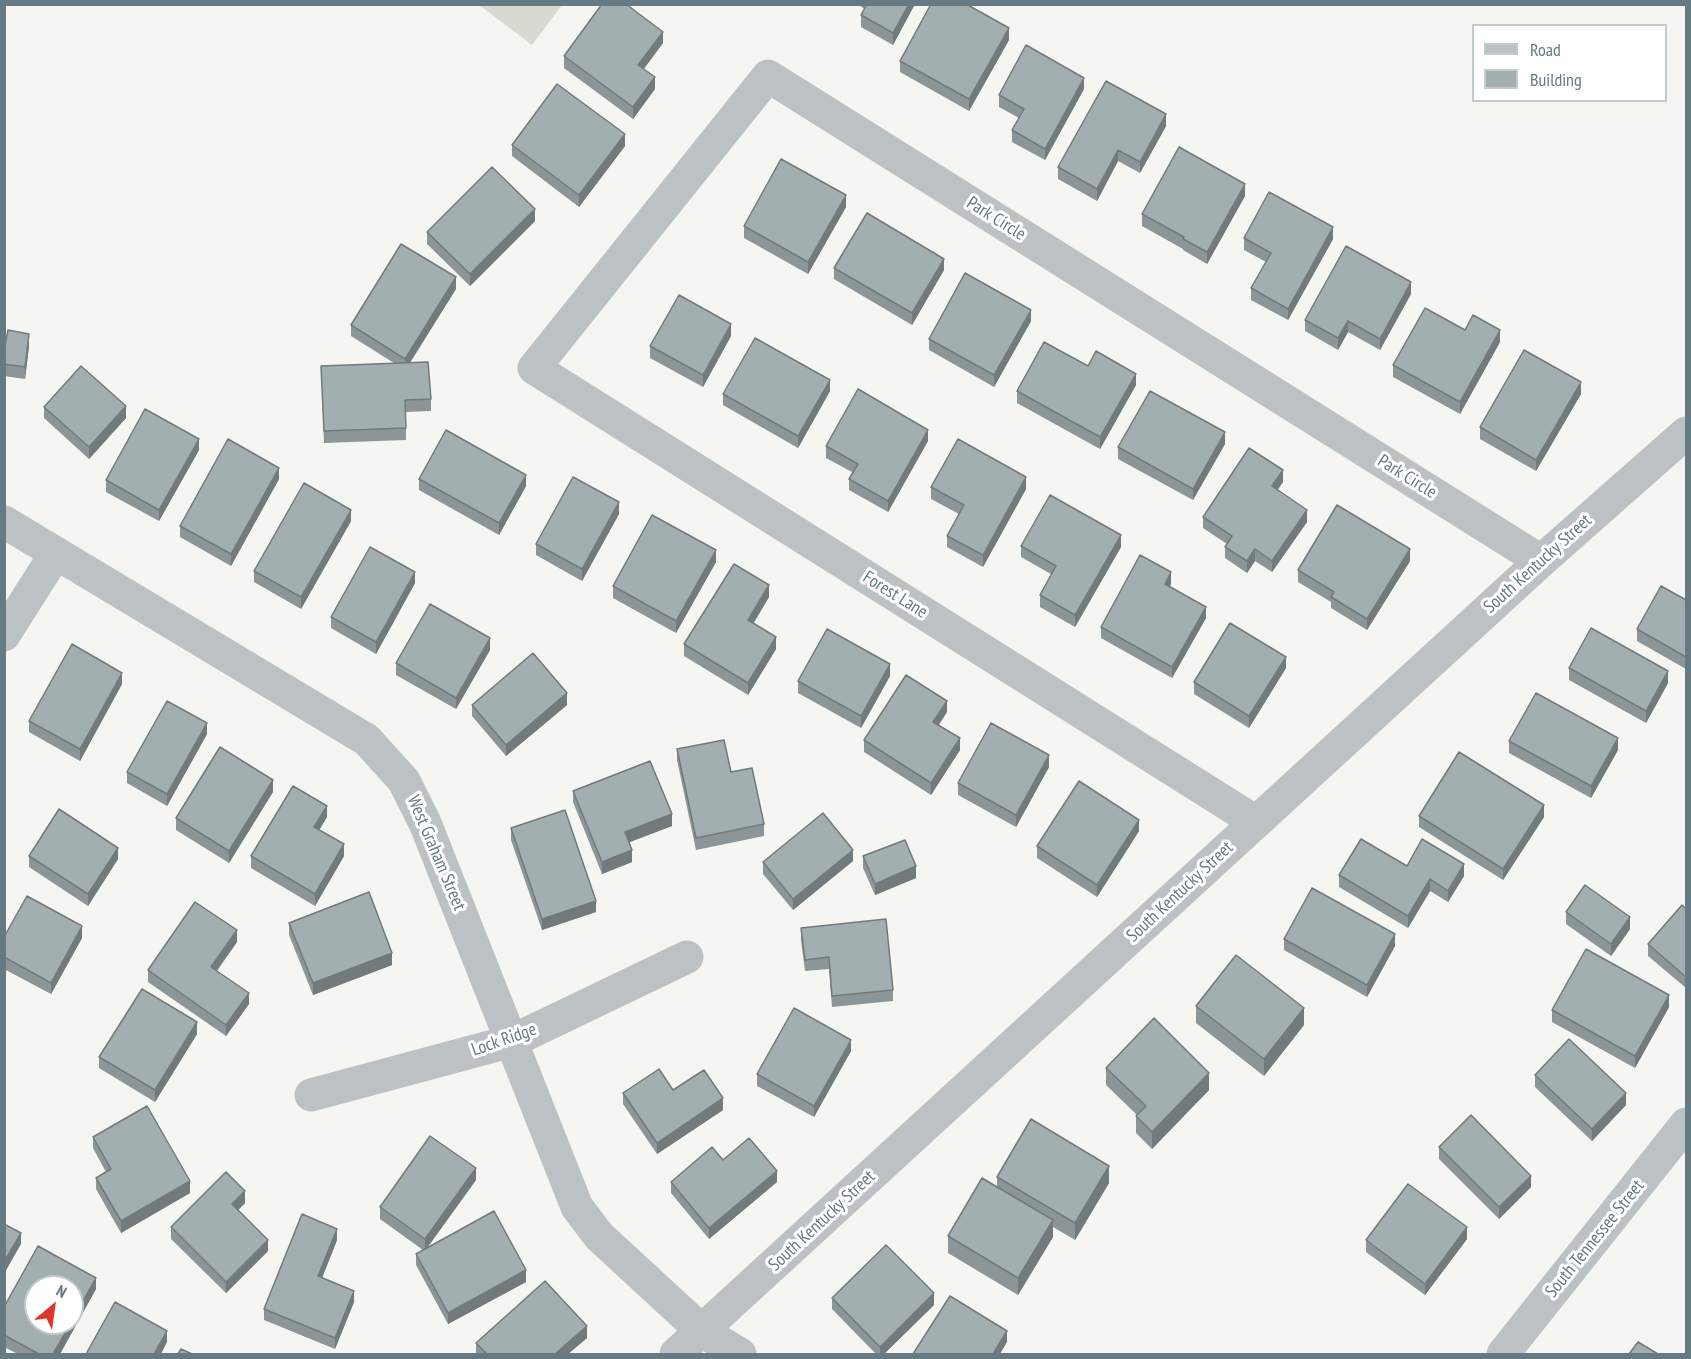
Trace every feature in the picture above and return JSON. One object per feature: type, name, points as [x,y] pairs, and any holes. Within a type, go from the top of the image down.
[{"type":"street","name":"Park Circle","points":[[534,369],[768,76],[1541,561]]},
{"type":"street","name":"Forest Lane","points":[[534,369],[1256,822]]},
{"type":"street","name":"South Kentucky Street","points":[[676,1354],[1541,561],[1686,433]]},
{"type":"street","name":"West Graham Street","points":[[4,522],[367,740],[404,781],[425,823],[577,1207],[599,1236],[702,1331],[740,1354]]},
{"type":"street","points":[[4,635],[56,553]]},
{"type":"street","name":"Lock Ridge","points":[[311,1095],[512,1041],[687,957]]},
{"type":"street","name":"South Tennessee Street","points":[[1503,1354],[1686,1124]]},
{"type":"shaded area","points":[[479,5],[562,5],[532,45]]},
{"type":"building","points":[[602,4],[626,4],[663,32],[638,65],[655,77],[633,107],[564,56]]},
{"type":"building","points":[[867,4],[909,4],[893,33],[861,15]]},
{"type":"building","points":[[931,4],[966,4],[1009,28],[969,99],[900,61]]},
{"type":"building","points":[[1026,45],[1084,78],[1045,149],[1012,130],[1024,109],[999,95]]},
{"type":"building","points":[[1106,81],[1166,114],[1140,162],[1118,150],[1097,189],[1058,167]]},
{"type":"building","points":[[557,84],[625,134],[579,195],[512,145]]},
{"type":"building","points":[[1179,147],[1245,184],[1207,252],[1142,214]]},
{"type":"building","points":[[781,159],[846,195],[808,262],[744,226]]},
{"type":"building","points":[[492,167],[535,209],[470,274],[427,232]]},
{"type":"building","points":[[1269,192],[1333,227],[1288,309],[1251,288],[1271,253],[1244,238]]},
{"type":"building","points":[[867,213],[944,259],[912,313],[834,268]]},
{"type":"building","points":[[401,244],[456,277],[405,359],[351,325]]},
{"type":"building","points":[[1346,246],[1411,282],[1380,339],[1348,321],[1338,338],[1305,320]]},
{"type":"building","points":[[965,273],[1031,310],[994,375],[929,339]]},
{"type":"building","points":[[679,295],[731,324],[703,375],[650,346]]},
{"type":"building","points":[[1425,308],[1465,330],[1473,315],[1500,330],[1460,402],[1393,365]]},
{"type":"building","points":[[8,330],[29,334],[25,367],[4,364]]},
{"type":"building","points":[[755,338],[830,380],[798,436],[723,394]]},
{"type":"building","points":[[1044,342],[1088,366],[1096,351],[1136,374],[1100,437],[1017,391]]},
{"type":"building","points":[[1524,350],[1581,382],[1536,460],[1480,427]]},
{"type":"building","points":[[428,362],[431,399],[405,400],[406,428],[324,431],[321,366]]},
{"type":"building","points":[[81,366],[126,406],[89,447],[44,407]]},
{"type":"building","points":[[858,389],[928,430],[888,501],[849,479],[858,464],[826,446]]},
{"type":"building","points":[[1150,391],[1225,432],[1193,489],[1118,447]]},
{"type":"building","points":[[145,409],[199,439],[159,510],[106,480]]},
{"type":"building","points":[[446,430],[526,475],[499,523],[419,479]]},
{"type":"building","points":[[228,439],[279,468],[231,554],[180,526]]},
{"type":"building","points":[[958,439],[1026,477],[983,555],[947,536],[964,505],[931,487]]},
{"type":"building","points":[[1249,448],[1283,470],[1272,486],[1307,510],[1272,561],[1255,549],[1247,561],[1225,547],[1232,536],[1203,517]]},
{"type":"building","points":[[573,477],[619,502],[582,569],[536,544]]},
{"type":"building","points":[[304,483],[351,510],[301,597],[254,571]]},
{"type":"building","points":[[1050,495],[1121,535],[1075,615],[1040,595],[1056,566],[1021,546]]},
{"type":"building","points":[[1337,505],[1410,549],[1367,619],[1331,597],[1334,592],[1298,570]]},
{"type":"building","points":[[652,515],[716,550],[676,621],[613,586]]},
{"type":"building","points":[[370,547],[415,572],[376,642],[331,617]]},
{"type":"building","points":[[1140,555],[1171,572],[1165,584],[1206,607],[1172,667],[1101,627]]},
{"type":"building","points":[[734,564],[769,585],[748,620],[776,637],[748,683],[684,644]]},
{"type":"building","points":[[1661,586],[1686,600],[1686,657],[1637,629]]},
{"type":"building","points":[[430,604],[490,638],[456,698],[396,663]]},
{"type":"building","points":[[1230,623],[1286,657],[1249,716],[1194,682]]},
{"type":"building","points":[[1591,628],[1668,671],[1646,711],[1569,668]]},
{"type":"building","points":[[827,629],[890,664],[861,716],[798,681]]},
{"type":"building","points":[[72,644],[122,673],[80,749],[29,721]]},
{"type":"building","points":[[533,653],[567,693],[506,745],[472,705]]},
{"type":"building","points":[[906,675],[947,701],[933,722],[960,738],[931,783],[864,740]]},
{"type":"building","points":[[1536,693],[1618,738],[1591,786],[1509,741]]},
{"type":"building","points":[[167,701],[207,723],[167,794],[127,772]]},
{"type":"building","points":[[991,723],[1049,755],[1016,815],[958,783]]},
{"type":"building","points":[[724,740],[731,772],[752,768],[764,824],[696,838],[677,749]]},
{"type":"building","points":[[220,747],[273,780],[229,851],[176,818]]},
{"type":"building","points":[[1459,752],[1544,805],[1503,869],[1419,816]]},
{"type":"building","points":[[650,761],[672,814],[625,832],[632,850],[602,862],[573,791]]},
{"type":"building","points":[[1079,781],[1139,820],[1097,885],[1037,846]]},
{"type":"building","points":[[293,786],[327,806],[314,827],[344,844],[315,894],[251,856]]},
{"type":"building","points":[[59,809],[118,848],[88,894],[29,856]]},
{"type":"building","points":[[565,810],[596,901],[542,919],[511,828]]},
{"type":"building","points":[[823,813],[853,850],[793,899],[763,862]]},
{"type":"building","points":[[1361,839],[1407,866],[1422,839],[1464,864],[1448,891],[1430,879],[1408,916],[1339,875]]},
{"type":"building","points":[[905,840],[916,866],[875,884],[863,856]]},
{"type":"building","points":[[1585,885],[1630,917],[1611,944],[1566,912]]},
{"type":"building","points":[[1312,888],[1395,934],[1367,985],[1284,939]]},
{"type":"building","points":[[369,892],[392,953],[313,983],[289,923]]},
{"type":"building","points":[[27,896],[82,926],[51,983],[4,957],[4,937]]},
{"type":"building","points":[[195,902],[237,930],[211,967],[249,993],[226,1025],[148,970]]},
{"type":"building","points":[[1682,905],[1686,909],[1686,977],[1648,944]]},
{"type":"building","points":[[886,919],[893,990],[832,996],[829,957],[805,960],[801,928]]},
{"type":"building","points":[[1586,949],[1669,995],[1635,1056],[1552,1010]]},
{"type":"building","points":[[1236,955],[1304,1008],[1264,1059],[1196,1006]]},
{"type":"building","points":[[142,989],[197,1022],[155,1090],[99,1057]]},
{"type":"building","points":[[794,1008],[851,1040],[814,1106],[757,1074]]},
{"type":"building","points":[[1154,1018],[1209,1073],[1152,1132],[1136,1116],[1146,1106],[1106,1068]]},
{"type":"building","points":[[1569,1039],[1626,1093],[1592,1129],[1535,1075]]},
{"type":"building","points":[[659,1069],[673,1090],[704,1070],[723,1098],[657,1143],[623,1093]]},
{"type":"building","points":[[147,1106],[190,1181],[121,1221],[96,1178],[111,1169],[93,1137]]},
{"type":"building","points":[[1471,1115],[1531,1176],[1499,1207],[1439,1147]]},
{"type":"building","points":[[1031,1119],[1109,1166],[1075,1223],[997,1177]]},
{"type":"building","points":[[430,1136],[476,1168],[425,1239],[380,1207]]},
{"type":"building","points":[[749,1138],[777,1171],[709,1228],[671,1182],[712,1147],[723,1160]]},
{"type":"building","points":[[226,1172],[245,1191],[232,1204],[268,1240],[226,1282],[171,1227]]},
{"type":"building","points":[[982,1178],[1053,1220],[1018,1278],[948,1236]]},
{"type":"building","points":[[1408,1184],[1467,1227],[1425,1284],[1366,1240]]},
{"type":"building","points":[[494,1211],[526,1270],[448,1313],[416,1254]]},
{"type":"building","points":[[302,1214],[337,1229],[318,1276],[354,1291],[335,1338],[264,1309]]},
{"type":"building","points":[[4,1224],[21,1233],[4,1262]]},
{"type":"building","points":[[886,1245],[934,1293],[880,1347],[832,1298]]},
{"type":"building","points":[[38,1246],[96,1278],[84,1299],[84,1275],[24,1275],[24,1335],[64,1335],[53,1354],[39,1354],[4,1335],[4,1307]]},
{"type":"building","points":[[545,1281],[587,1326],[555,1354],[487,1354],[476,1343]]},
{"type":"building","points":[[950,1296],[1007,1331],[993,1354],[913,1354]]},
{"type":"building","points":[[115,1302],[167,1331],[154,1354],[86,1354]]},
{"type":"building","points":[[1638,1342],[1658,1354],[1629,1354]]},
{"type":"building","points":[[181,1349],[192,1354],[178,1354]]}]
